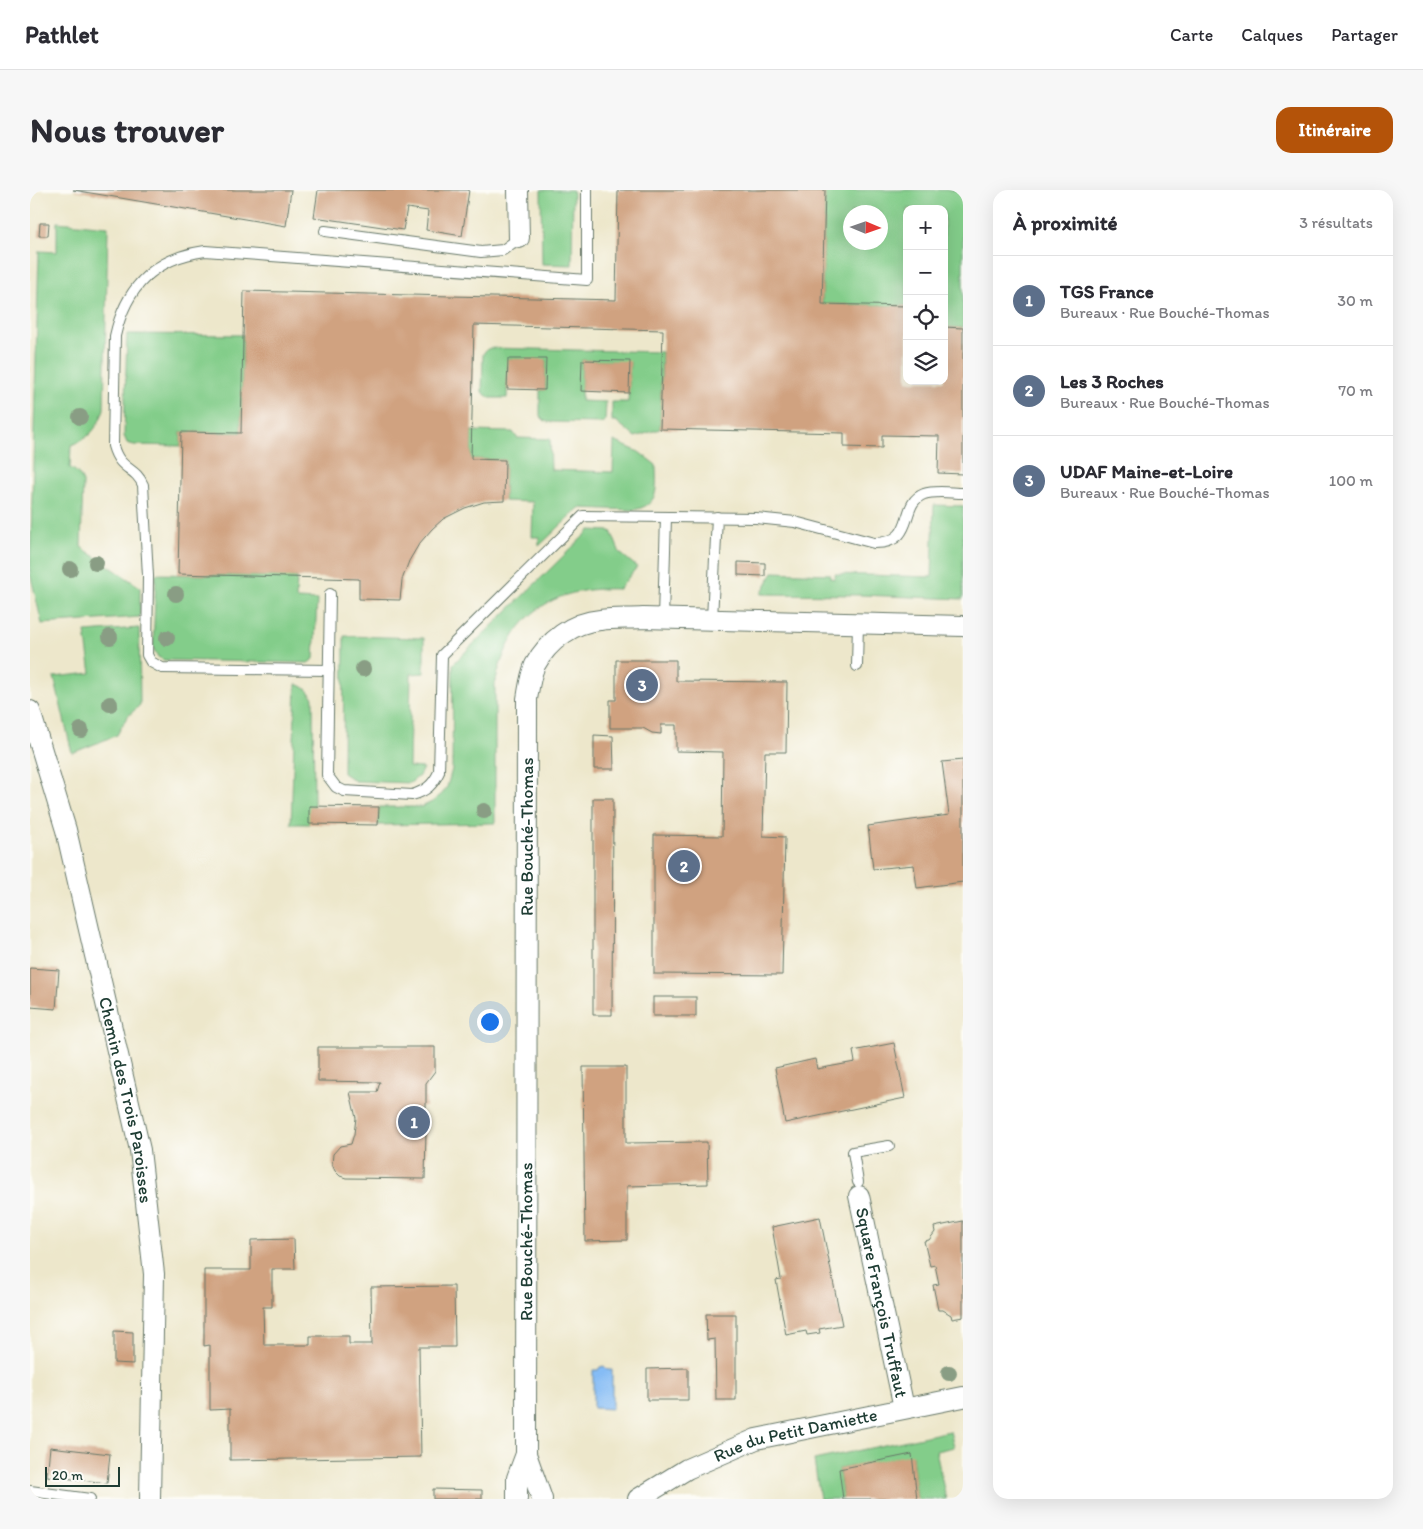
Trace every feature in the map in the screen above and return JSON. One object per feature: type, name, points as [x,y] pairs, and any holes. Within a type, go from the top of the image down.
[{"type":"street","points":[[518,190],[519,238]]},
{"type":"street","name":"Rue Bouché-Thomas","points":[[518,1499],[518,1478],[526,1454],[527,699],[529,682],[535,666],[544,651],[556,639],[584,623],[599,620],[663,618],[963,626]]},
{"type":"street","name":"Chemin des Trois Paroisses","points":[[30,711],[66,830],[140,1150],[154,1274],[150,1499]]},
{"type":"street","name":"Square François Truffaut","points":[[859,1189],[904,1408]]},
{"type":"street","name":"Rue du Petit Damiette","points":[[638,1499],[687,1469],[756,1439],[963,1396]]},
{"type":"street","name":"Rue Bouché-Thomas","points":[[526,1454],[542,1499]]},
{"type":"lane","points":[[329,670],[162,668],[151,662],[147,655],[148,576],[143,485],[136,474],[120,463],[115,455],[112,437],[115,336],[119,319],[126,303],[141,282],[161,265],[190,253],[205,251],[587,280],[587,190]]},
{"type":"lane","points":[[325,231],[481,252],[503,250],[519,238]]},
{"type":"lane","points":[[330,594],[327,775],[331,782],[344,792],[412,795],[423,792],[431,786],[439,772],[442,655],[583,516],[756,518],[795,522],[874,544],[882,544],[897,537],[903,530],[912,505],[918,498],[934,493],[963,493]]},
{"type":"lane","points":[[663,618],[666,517]]},
{"type":"lane","points":[[712,619],[717,517]]},
{"type":"lane","points":[[857,666],[858,623]]},
{"type":"lane","points":[[859,1189],[853,1152],[889,1146]]},
{"type":"lane","points":[[30,1491],[90,1499]]},
{"type":"green space","points":[[541,190],[573,190],[572,265],[542,264]]},
{"type":"green space","points":[[825,190],[963,190],[963,328],[948,327],[948,205],[903,205],[903,306],[822,304]]},
{"type":"green space","points":[[57,222],[108,227],[104,409],[99,422],[92,432],[83,440],[71,445],[70,468],[75,470],[83,482],[81,547],[140,587],[140,617],[42,624],[30,573],[39,251],[57,252]]},
{"type":"green space","points":[[127,334],[243,335],[241,433],[181,432],[181,446],[134,445],[127,443],[124,436]]},
{"type":"green space","points":[[490,348],[662,352],[660,429],[635,437],[616,421],[612,421],[612,402],[628,402],[630,362],[582,360],[581,401],[606,402],[605,421],[601,423],[548,422],[540,416],[540,390],[545,390],[546,360],[508,359],[507,398],[490,398],[482,392],[483,354]]},
{"type":"green space","points":[[471,431],[513,432],[517,438],[550,439],[551,470],[613,472],[614,441],[639,452],[656,465],[655,494],[648,504],[633,510],[579,508],[539,546],[539,537],[532,537],[533,502],[504,501],[505,460],[471,459]]},
{"type":"green space","points":[[934,505],[963,506],[963,599],[761,594],[773,572],[830,574],[830,578],[835,579],[835,574],[932,577]]},
{"type":"green space","points":[[590,530],[611,531],[620,553],[637,567],[619,589],[595,589],[573,593],[554,600],[537,610],[523,623],[511,640],[502,660],[495,684],[495,823],[378,825],[379,807],[421,807],[432,802],[442,794],[447,787],[452,769],[453,664]]},
{"type":"green space","points":[[156,574],[297,577],[296,599],[317,600],[314,659],[308,663],[164,660],[158,657],[153,648]]},
{"type":"green space","points":[[139,628],[140,705],[127,717],[117,735],[72,753],[54,677],[91,673],[85,632]]},
{"type":"green space","points":[[344,636],[424,638],[424,673],[411,674],[409,767],[423,768],[419,776],[410,783],[355,781],[343,773]]},
{"type":"green space","points":[[296,684],[306,689],[313,698],[314,806],[309,824],[291,824]]},
{"type":"green space","points":[[950,1431],[954,1447],[936,1451],[946,1499],[917,1499],[912,1455],[839,1469],[843,1499],[820,1499],[814,1460]]},
{"type":"water","points":[[604,1366],[608,1370],[612,1370],[612,1409],[593,1408],[593,1370],[598,1370]]},
{"type":"building","points":[[73,190],[291,190],[286,226]]},
{"type":"building","points":[[318,190],[469,190],[462,236],[426,230],[428,211],[407,208],[403,230],[314,217]]},
{"type":"building","points":[[618,190],[825,190],[822,304],[903,306],[903,385],[948,385],[948,327],[963,328],[963,474],[938,473],[939,436],[882,435],[882,448],[844,447],[844,433],[660,429],[663,330],[474,325],[471,459],[505,460],[504,501],[484,502],[465,508],[443,519],[432,529],[419,544],[409,561],[402,580],[400,600],[359,599],[359,579],[178,574],[181,432],[241,433],[244,291],[616,300]]},
{"type":"building","points":[[40,223],[49,223],[48,236],[39,236]]},
{"type":"building","points":[[508,359],[546,359],[545,390],[507,389]]},
{"type":"building","points":[[582,360],[630,361],[629,393],[581,391]]},
{"type":"building","points":[[738,562],[765,563],[765,576],[738,575]]},
{"type":"building","points":[[616,660],[676,660],[676,681],[787,682],[786,752],[765,752],[763,836],[785,837],[782,975],[654,974],[654,835],[722,836],[723,752],[676,751],[676,725],[661,725],[661,734],[652,733],[643,728],[610,728],[610,700],[616,700]]},
{"type":"building","points":[[594,735],[613,736],[614,769],[594,769]]},
{"type":"building","points":[[963,760],[963,882],[917,888],[914,865],[873,869],[868,826],[949,815],[942,762]]},
{"type":"building","points":[[593,798],[613,798],[612,1015],[593,1015]]},
{"type":"building","points":[[309,806],[379,807],[378,825],[309,824]]},
{"type":"building","points":[[30,968],[59,970],[56,1009],[30,1007]]},
{"type":"building","points":[[653,997],[696,997],[696,1016],[653,1016]]},
{"type":"building","points":[[894,1043],[905,1098],[785,1123],[775,1068],[815,1059],[817,1069],[855,1062],[853,1051]]},
{"type":"building","points":[[318,1047],[435,1047],[435,1071],[426,1083],[426,1107],[420,1107],[419,1113],[420,1130],[426,1130],[425,1179],[346,1178],[340,1176],[335,1171],[332,1164],[333,1154],[340,1146],[351,1144],[354,1134],[356,1118],[350,1092],[377,1092],[380,1082],[318,1081]]},
{"type":"building","points":[[583,1067],[626,1067],[626,1143],[707,1142],[708,1184],[627,1186],[627,1240],[585,1241]]},
{"type":"building","points":[[820,1217],[842,1325],[819,1329],[820,1333],[807,1335],[806,1331],[786,1335],[776,1280],[781,1279],[772,1227]]},
{"type":"building","points":[[963,1221],[963,1317],[952,1319],[951,1315],[943,1310],[938,1310],[933,1285],[939,1284],[935,1265],[930,1266],[924,1241],[929,1240],[935,1232],[934,1227]]},
{"type":"building","points":[[294,1239],[295,1269],[272,1269],[272,1307],[263,1307],[264,1345],[310,1345],[310,1336],[349,1336],[349,1344],[372,1344],[371,1287],[454,1286],[455,1347],[419,1347],[421,1457],[230,1460],[230,1409],[210,1410],[210,1345],[204,1346],[204,1270],[251,1270],[251,1240]]},
{"type":"building","points":[[706,1314],[736,1314],[736,1400],[716,1400],[715,1339],[707,1340]]},
{"type":"building","points":[[114,1331],[133,1332],[133,1364],[114,1363]]},
{"type":"building","points":[[688,1368],[688,1400],[647,1400],[647,1369]]},
{"type":"building","points":[[50,1447],[110,1454],[107,1483],[47,1476]]},
{"type":"building","points":[[912,1454],[917,1499],[843,1499],[839,1469]]},
{"type":"building","points":[[433,1489],[482,1490],[482,1499],[433,1499]]},
{"type":"place","name":"UDAF Maine-et-Loire","points":[[642,685]]},
{"type":"place","name":"Les 3 Roches","points":[[684,866]]},
{"type":"place","name":"TGS France","points":[[414,1122]]}]
